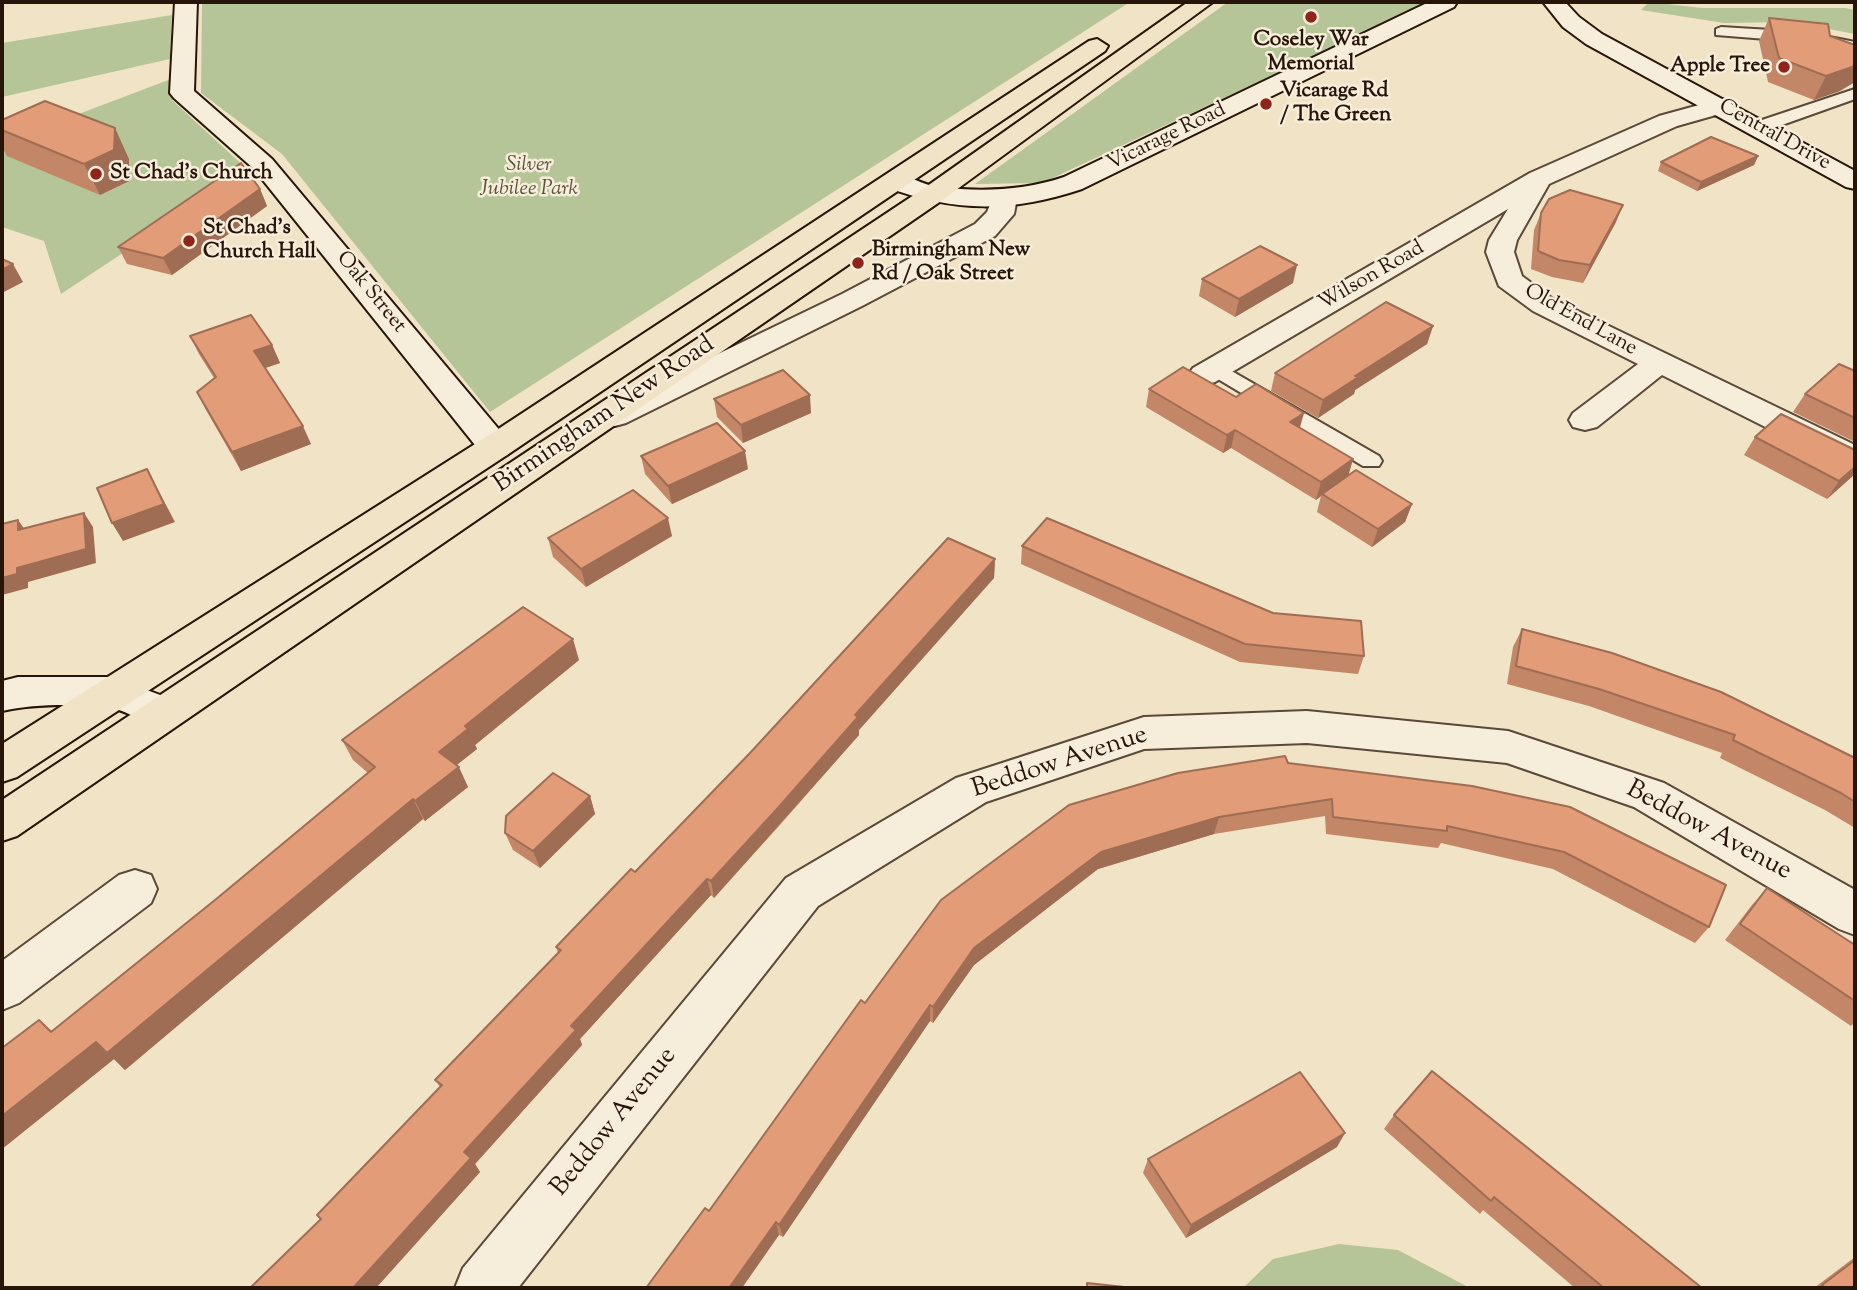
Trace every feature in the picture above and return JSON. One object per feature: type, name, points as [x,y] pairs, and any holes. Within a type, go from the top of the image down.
[{"type":"highway","name":"Birmingham New Road","points":[[2,823],[932,195],[1202,2]]},
{"type":"highway","name":"Birmingham New Road","points":[[2,765],[495,447],[1116,33]]},
{"type":"street","name":"Oak Street","points":[[187,2],[182,93],[263,164],[495,447]]},
{"type":"street","name":"Central Drive","points":[[1554,2],[1571,22],[1594,39],[1855,181]]},
{"type":"street","name":"Vicarage Road","points":[[895,181],[932,195],[1004,198],[1034,196],[1073,184],[1448,3]]},
{"type":"street","points":[[1539,179],[1668,121],[1721,106]]},
{"type":"street","name":"Old End Lane","points":[[1539,179],[1503,240],[1500,253],[1509,280],[1542,305],[1855,458]]},
{"type":"street","name":"Wilson Road","points":[[1210,372],[1539,179]]},
{"type":"street","points":[[580,433],[852,300],[985,230],[1000,215],[1004,198]]},
{"type":"street","points":[[1586,420],[1658,363]]},
{"type":"street","points":[[2,696],[18,692],[112,692],[165,713]]},
{"type":"street","name":"Beddow Avenue","points":[[483,1288],[802,892],[971,790],[1144,733],[1307,727],[1507,747],[1649,795],[1834,900],[1855,915]]},
{"type":"street","points":[[2,988],[135,889]]},
{"type":"lane","points":[[1721,32],[1804,37],[1855,47]]},
{"type":"lane","points":[[1759,127],[1855,94]]},
{"type":"lane","points":[[1210,372],[1371,461]]},
{"type":"green space","name":"Silver Jubilee Park","points":[[202,2],[1130,2],[490,412],[282,154],[201,93]]},
{"type":"green space","points":[[1228,2],[1429,2],[1042,183],[975,184]]},
{"type":"green space","points":[[1649,2],[1702,8],[1845,8],[1855,10],[1855,34],[1792,22],[1724,23],[1641,10]]},
{"type":"green space","points":[[172,15],[170,59],[2,97],[2,43]]},
{"type":"green space","points":[[171,79],[172,100],[248,170],[61,294],[44,241],[2,227],[2,143]]},
{"type":"green space","points":[[1339,1244],[1398,1250],[1470,1288],[1243,1288],[1273,1259]]},
{"type":"building","points":[[1769,18],[1828,24],[1830,36],[1855,45],[1855,66],[1826,76],[1779,58]]},
{"type":"building","points":[[45,101],[115,128],[114,150],[84,164],[2,130],[2,120]]},
{"type":"building","points":[[1711,137],[1758,156],[1701,182],[1661,162]]},
{"type":"building","points":[[241,163],[260,189],[163,258],[118,247]]},
{"type":"building","points":[[1570,190],[1623,205],[1590,265],[1559,260],[1538,251],[1541,213],[1549,199]]},
{"type":"building","points":[[1260,246],[1297,265],[1239,299],[1202,279]]},
{"type":"building","points":[[2,259],[13,264],[2,270]]},
{"type":"building","points":[[1386,302],[1433,326],[1323,400],[1275,373]]},
{"type":"building","points":[[251,315],[272,345],[254,351],[303,426],[232,452],[197,392],[216,377],[190,336]]},
{"type":"building","points":[[1839,364],[1855,371],[1855,418],[1805,394]]},
{"type":"building","points":[[1183,367],[1236,397],[1256,384],[1304,413],[1290,422],[1353,459],[1321,482],[1235,430],[1227,435],[1149,389]]},
{"type":"building","points":[[783,370],[810,395],[741,425],[714,399]]},
{"type":"building","points":[[1781,414],[1855,450],[1855,467],[1839,481],[1755,437]]},
{"type":"building","points":[[717,423],[745,451],[668,486],[641,456]]},
{"type":"building","points":[[147,469],[164,504],[112,523],[97,488]]},
{"type":"building","points":[[1356,470],[1412,504],[1378,529],[1322,494]]},
{"type":"building","points":[[633,490],[668,518],[581,569],[548,538]]},
{"type":"building","points":[[84,513],[86,549],[17,568],[17,574],[2,578],[2,524],[18,520],[18,530]]},
{"type":"building","points":[[1047,518],[1273,613],[1361,621],[1364,656],[1245,644],[1022,546]]},
{"type":"building","points":[[948,538],[995,559],[855,715],[858,717],[777,809],[711,881],[707,879],[571,1026],[576,1030],[464,1152],[471,1158],[353,1288],[250,1288],[321,1219],[317,1215],[442,1085],[435,1080],[561,950],[556,947],[631,869],[635,872],[750,753]]},
{"type":"building","points":[[523,607],[573,639],[465,726],[468,729],[439,752],[459,767],[415,801],[413,799],[107,1053],[96,1042],[2,1116],[2,1048],[39,1020],[51,1032],[375,767],[342,740]]},
{"type":"building","points":[[1522,629],[1612,653],[1721,692],[1855,758],[1855,802],[1733,740],[1735,735],[1599,689],[1516,666]]},
{"type":"building","points":[[1285,756],[1288,763],[1472,786],[1570,807],[1726,885],[1709,927],[1564,852],[1447,826],[1447,831],[1333,817],[1332,799],[1219,817],[1101,852],[974,948],[933,1007],[930,1005],[779,1225],[776,1222],[729,1288],[646,1288],[705,1208],[709,1211],[861,1000],[865,1003],[941,900],[1069,805],[1178,773]]},
{"type":"building","points":[[553,773],[590,796],[533,851],[505,833],[506,816]]},
{"type":"building","points":[[1767,888],[1855,945],[1855,1001],[1740,924]]},
{"type":"building","points":[[1432,1071],[1702,1288],[1604,1288],[1494,1197],[1491,1201],[1394,1115]]},
{"type":"building","points":[[1300,1072],[1345,1133],[1191,1225],[1148,1159]]},
{"type":"building","points":[[1855,1260],[1855,1288],[1825,1288],[1822,1285]]},
{"type":"building","points":[[1087,1283],[1134,1288],[1087,1288]]},
{"type":"place","name":"Coseley War Memorial","points":[[1311,17]]},
{"type":"place","name":"Apple Tree","points":[[1784,67]]},
{"type":"place","name":"Vicarage Rd / The Green","points":[[1266,104]]},
{"type":"place","name":"St Chad's Church","points":[[96,174]]},
{"type":"place","name":"St Chad's Church Hall","points":[[189,241]]},
{"type":"place","name":"Birmingham New Rd / Oak Street","points":[[858,263]]}]
